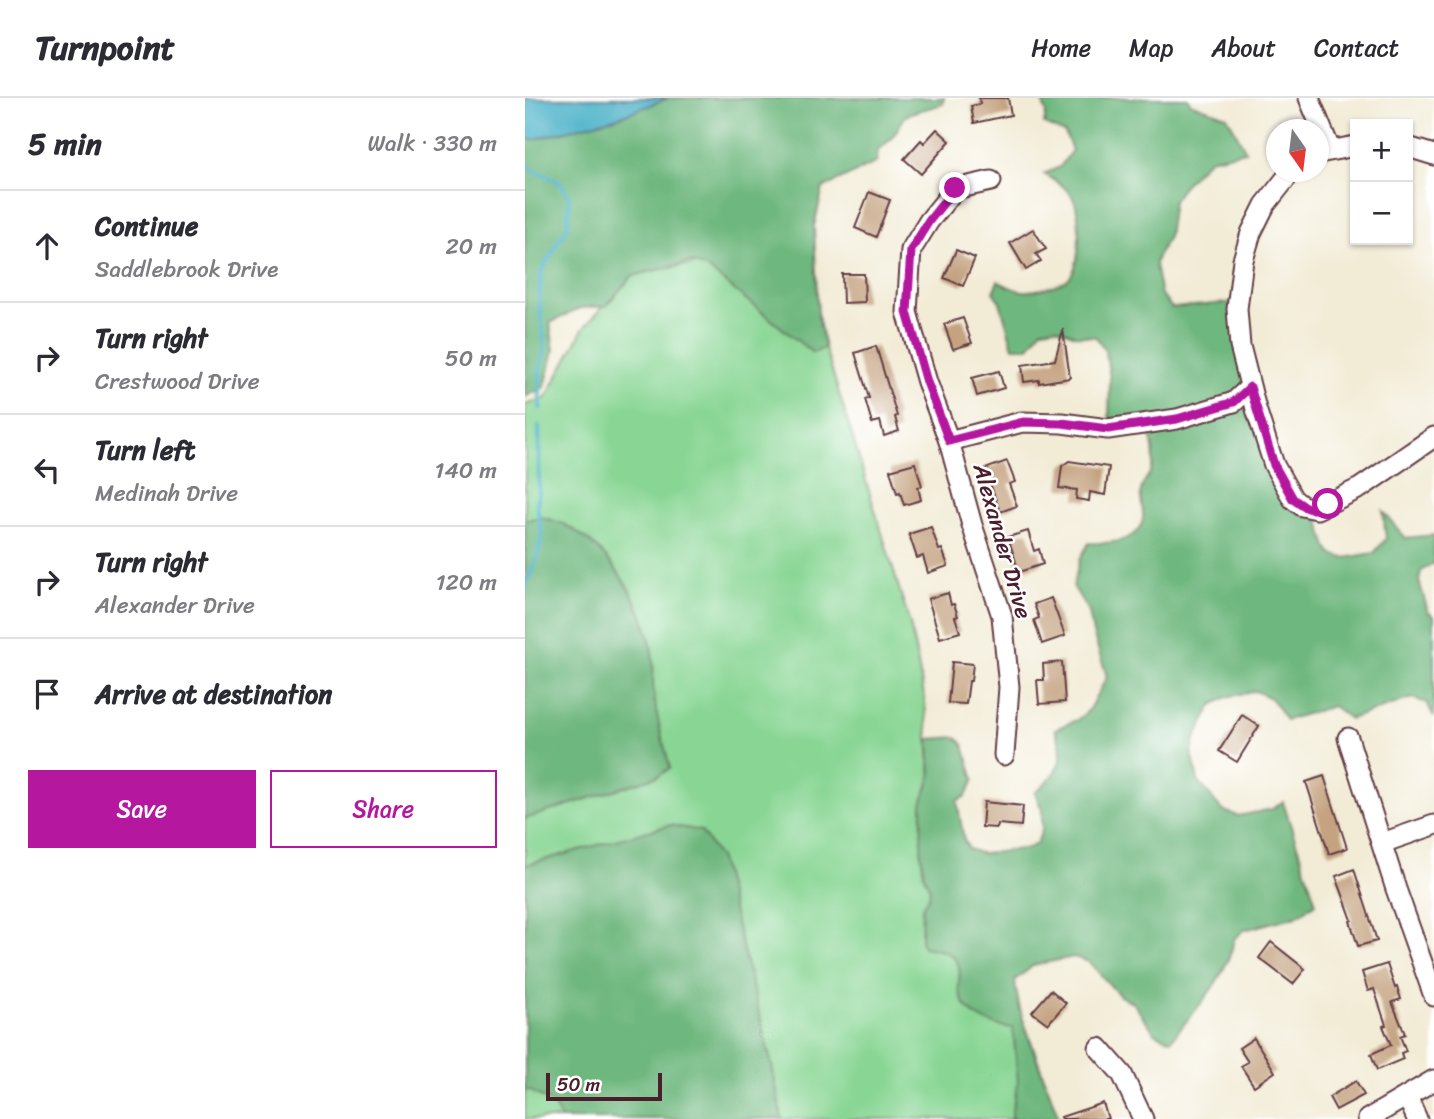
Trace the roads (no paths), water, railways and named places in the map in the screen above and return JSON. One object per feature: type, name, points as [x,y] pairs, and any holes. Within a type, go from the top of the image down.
[{"type":"street","points":[[1309,98],[1315,119]]},
{"type":"street","points":[[1329,150],[1350,147]]},
{"type":"street","points":[[1413,149],[1434,155]]},
{"type":"street","name":"Alexander Drive","points":[[991,181],[955,188],[929,221],[911,250],[907,312],[1002,616],[1009,687],[1004,755]]},
{"type":"street","points":[[1283,182],[1265,205],[1251,233],[1243,260],[1237,309],[1240,346],[1250,387],[1274,465],[1293,499],[1303,506],[1317,509],[1360,488],[1434,437]]},
{"type":"street","points":[[949,441],[1023,422],[1062,423],[1108,429],[1177,419],[1234,402],[1250,387]]},
{"type":"street","points":[[1348,738],[1434,996]]},
{"type":"street","points":[[1382,843],[1434,825]]},
{"type":"street","points":[[1100,1048],[1122,1074],[1143,1119]]},
{"type":"street","points":[[1368,1119],[1434,1080]]},
{"type":"street","points":[[1407,1096],[1417,1119]]},
{"type":"water","points":[[525,98],[669,98],[618,117],[525,140]]},
{"type":"waterway","points":[[525,164],[530,169],[554,179],[563,186],[569,197],[567,227],[542,270],[539,301],[545,348],[540,367],[540,408]]},
{"type":"waterway","points":[[525,588],[542,536],[537,505],[539,426]]}]
